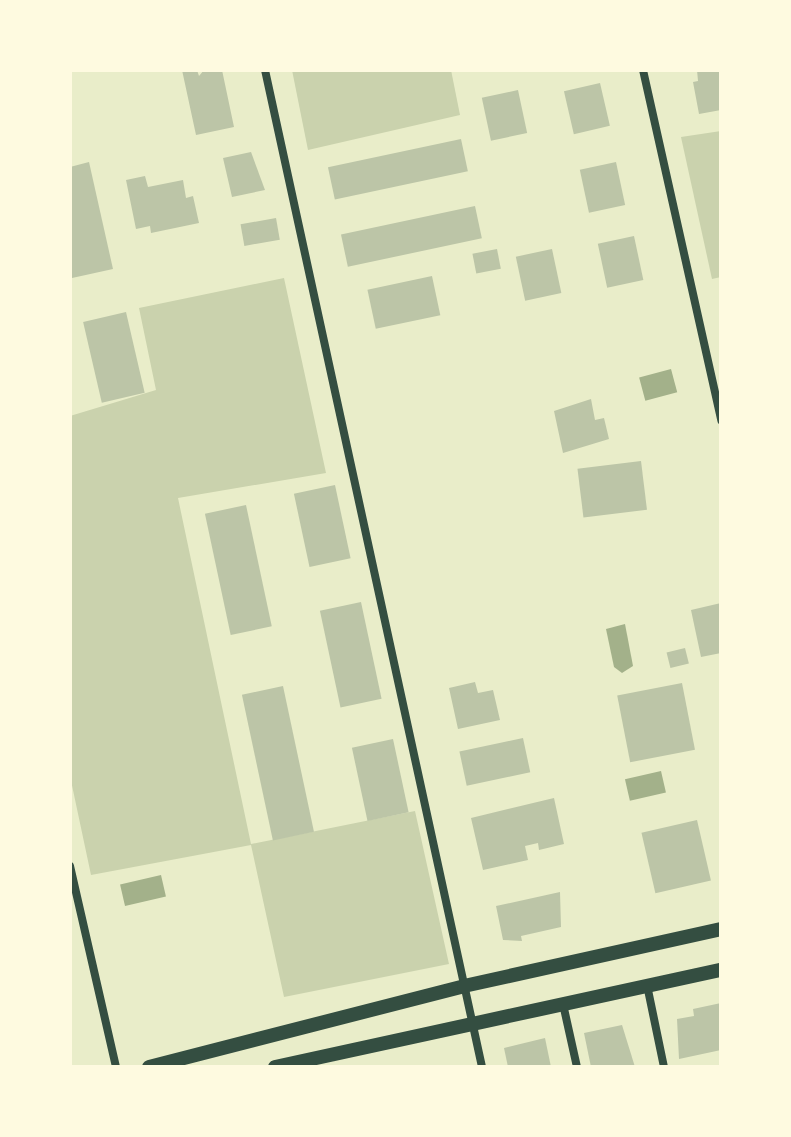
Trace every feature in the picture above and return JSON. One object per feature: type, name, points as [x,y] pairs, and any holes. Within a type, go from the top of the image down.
[{"type":"street","points":[[265,70],[482,1067]]},
{"type":"street","points":[[643,70],[721,420]]},
{"type":"street","points":[[70,866],[116,1067]]},
{"type":"street","points":[[149,1067],[464,986],[721,929]]},
{"type":"street","points":[[275,1067],[721,970]]},
{"type":"street","points":[[647,985],[664,1067]]},
{"type":"street","points":[[563,1003],[577,1067]]},
{"type":"shaded area","points":[[292,70],[451,70],[460,115],[308,150]]},
{"type":"shaded area","points":[[721,131],[721,277],[712,279],[681,137]]},
{"type":"shaded area","points":[[284,278],[326,473],[178,498],[251,844],[415,811],[449,964],[284,997],[251,845],[91,875],[70,776],[70,416],[156,390],[139,308]]},
{"type":"shaded area","points":[[671,369],[677,392],[645,401],[639,378]]},
{"type":"shaded area","points":[[625,624],[633,666],[622,673],[614,667],[606,629]]},
{"type":"shaded area","points":[[661,771],[666,792],[630,801],[625,779]]},
{"type":"shaded area","points":[[161,875],[166,896],[125,906],[120,884]]},
{"type":"building","points":[[182,70],[197,70],[199,76],[204,70],[222,70],[234,127],[196,135]]},
{"type":"building","points":[[697,70],[721,70],[721,110],[699,114],[693,82],[698,81]]},
{"type":"building","points":[[600,83],[610,126],[574,134],[564,91]]},
{"type":"building","points":[[518,90],[527,133],[491,141],[482,98]]},
{"type":"building","points":[[461,139],[468,171],[335,200],[328,167]]},
{"type":"building","points":[[251,152],[265,190],[232,197],[223,158]]},
{"type":"building","points":[[89,162],[113,269],[72,278],[70,167]]},
{"type":"building","points":[[616,162],[625,205],[589,213],[580,170]]},
{"type":"building","points":[[145,176],[148,187],[183,180],[186,198],[193,196],[199,223],[151,233],[150,226],[136,229],[126,180]]},
{"type":"building","points":[[475,206],[482,238],[348,267],[341,234]]},
{"type":"building","points":[[276,218],[280,240],[244,246],[241,224]]},
{"type":"building","points":[[634,236],[643,280],[607,288],[598,244]]},
{"type":"building","points":[[497,249],[501,269],[476,273],[472,254]]},
{"type":"building","points":[[552,249],[561,293],[525,301],[516,257]]},
{"type":"building","points":[[432,276],[440,315],[376,329],[367,290]]},
{"type":"building","points":[[126,312],[145,393],[102,403],[83,322]]},
{"type":"building","points":[[591,399],[595,420],[604,418],[609,439],[563,453],[554,411]]},
{"type":"building","points":[[641,461],[647,510],[583,517],[577,469]]},
{"type":"building","points":[[335,485],[351,558],[310,567],[294,494]]},
{"type":"building","points":[[246,505],[272,626],[231,635],[205,514]]},
{"type":"building","points":[[361,602],[382,699],[341,708],[320,611]]},
{"type":"building","points":[[721,603],[721,653],[701,657],[691,610]]},
{"type":"building","points":[[685,648],[689,664],[670,668],[667,653]]},
{"type":"building","points":[[475,682],[478,693],[493,690],[500,720],[458,729],[449,688]]},
{"type":"building","points":[[682,683],[695,750],[630,762],[617,696]]},
{"type":"building","points":[[283,686],[314,832],[273,840],[242,695]]},
{"type":"building","points":[[523,738],[530,772],[467,786],[459,752]]},
{"type":"building","points":[[393,739],[409,812],[368,821],[352,748]]},
{"type":"building","points":[[554,798],[564,844],[539,850],[538,843],[525,846],[528,860],[483,870],[471,818]]},
{"type":"building","points":[[697,820],[711,880],[655,893],[641,833]]},
{"type":"building","points":[[560,892],[561,927],[521,936],[522,941],[503,940],[496,906]]},
{"type":"building","points":[[721,1003],[721,1050],[679,1059],[677,1019],[694,1016],[693,1009]]},
{"type":"building","points":[[622,1025],[635,1067],[591,1067],[584,1033]]},
{"type":"building","points":[[545,1038],[551,1067],[508,1067],[504,1048]]}]
